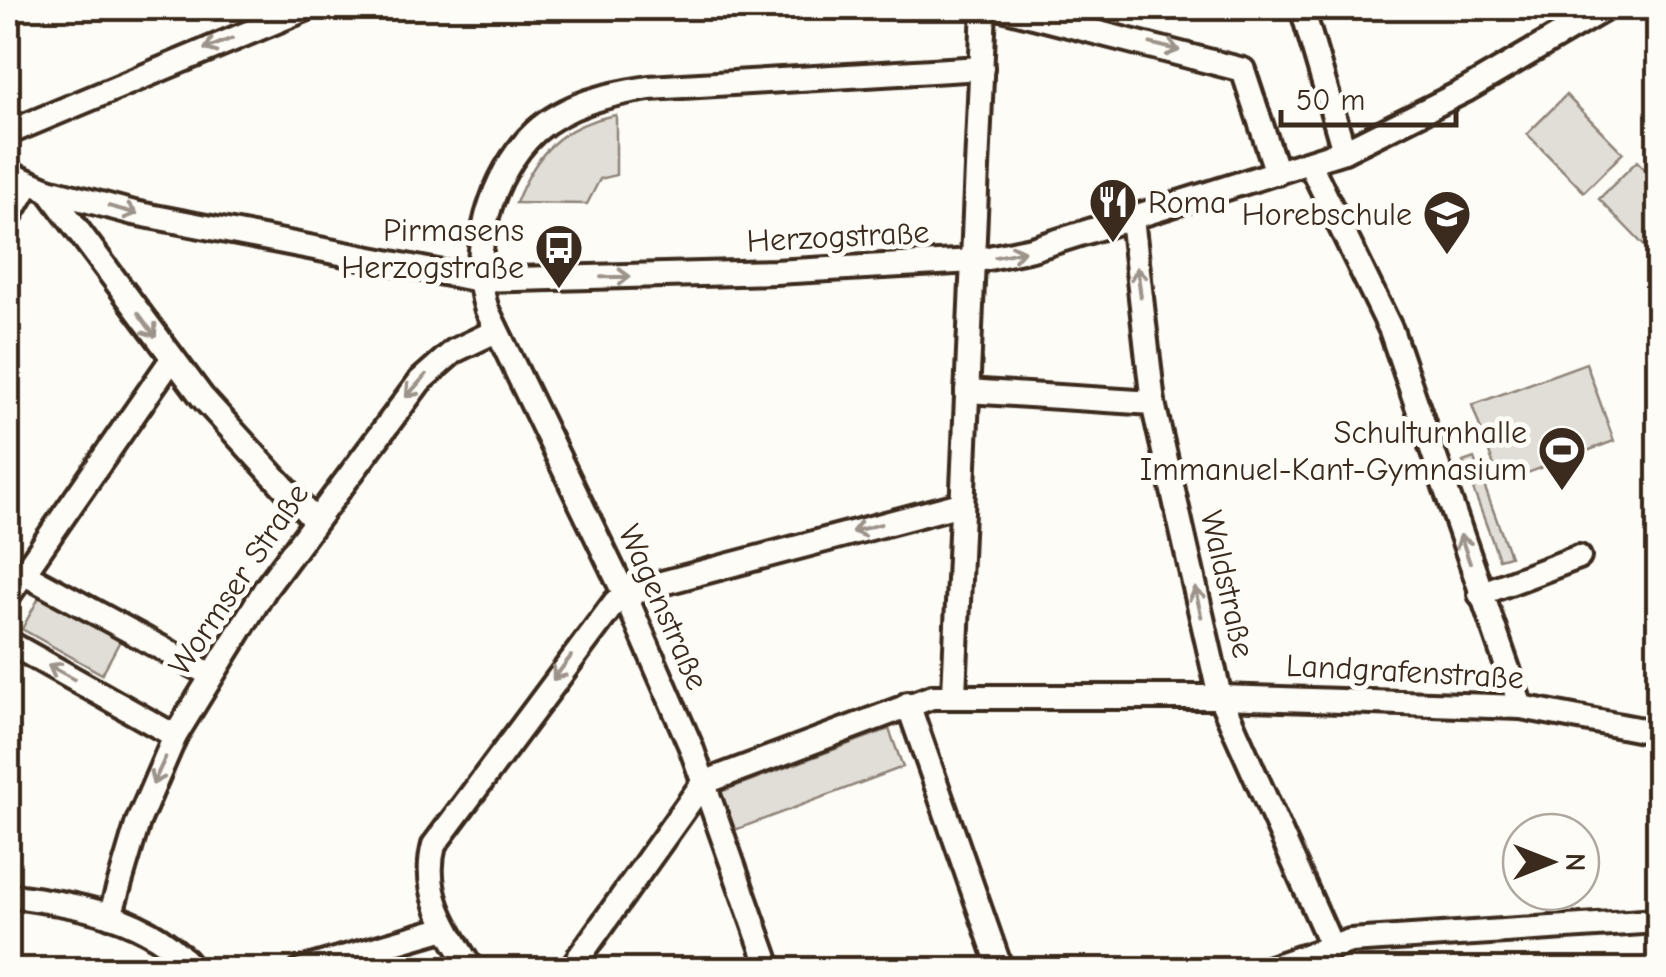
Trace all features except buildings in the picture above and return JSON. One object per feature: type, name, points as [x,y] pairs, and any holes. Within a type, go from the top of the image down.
[{"type":"street","points":[[8,132],[308,8]]},
{"type":"street","points":[[954,694],[984,8]]},
{"type":"street","points":[[1002,8],[1243,70],[1278,173]]},
{"type":"street","points":[[1302,8],[1344,150]]},
{"type":"street","name":"Herzogstraße","points":[[8,173],[39,187],[134,214],[480,280],[776,272],[974,261],[1032,249],[1310,164],[1478,84],[1606,8]]},
{"type":"street","points":[[480,280],[485,226],[503,177],[535,132],[577,106],[604,96],[648,88],[982,68]]},
{"type":"street","points":[[1310,164],[1391,330],[1521,706]]},
{"type":"street","points":[[8,219],[39,187],[172,359],[313,520]]},
{"type":"street","name":"Waldstraße","points":[[1132,218],[1153,402],[1220,697],[1331,945]]},
{"type":"street","name":"Wagenstraße","points":[[480,280],[496,331],[625,595],[703,783],[770,970]]},
{"type":"street","name":"Wormser Straße","points":[[110,916],[138,822],[175,736],[210,675],[313,520],[420,381],[454,351],[496,331]]},
{"type":"street","points":[[8,596],[172,359]]},
{"type":"street","points":[[967,391],[1153,402]]},
{"type":"street","points":[[472,970],[446,928],[430,880],[434,846],[602,615],[625,595],[961,504]]},
{"type":"street","points":[[1480,594],[1579,557]]},
{"type":"street","points":[[23,573],[210,675]]},
{"type":"street","points":[[8,642],[175,736]]},
{"type":"street","name":"Landgrafenstraße","points":[[703,783],[908,704],[954,694],[1521,706],[1658,733]]},
{"type":"street","points":[[908,704],[1001,970]]},
{"type":"street","points":[[570,970],[703,783]]},
{"type":"street","points":[[8,895],[110,916],[168,943],[192,970]]},
{"type":"street","points":[[1264,970],[1331,945],[1658,921]]},
{"type":"street","points":[[301,970],[446,928]]},
{"type":"shaded area","points":[[1566,95],[1623,153],[1584,192],[1527,134]]},
{"type":"shaded area","points":[[616,115],[616,175],[600,179],[587,204],[516,203],[532,170],[553,144],[580,126]]},
{"type":"shaded area","points":[[1637,161],[1658,183],[1658,260],[1599,199]]},
{"type":"shaded area","points":[[1586,363],[1614,441],[1500,483],[1472,405]]},
{"type":"shaded area","points":[[1474,458],[1510,556],[1499,559],[1463,462]]},
{"type":"shaded area","points":[[41,594],[121,639],[102,674],[22,629]]},
{"type":"shaded area","points":[[889,729],[903,767],[735,830],[720,792]]},
{"type":"place","name":"Roma","points":[[1113,244]]},
{"type":"place","name":"Horebschule","points":[[1447,256]]},
{"type":"place","name":"Pirmasens Herzogstraße","points":[[559,290]]},
{"type":"place","name":"Schulturnhalle Immanuel-Kant-Gymnasium","points":[[1562,492]]}]
